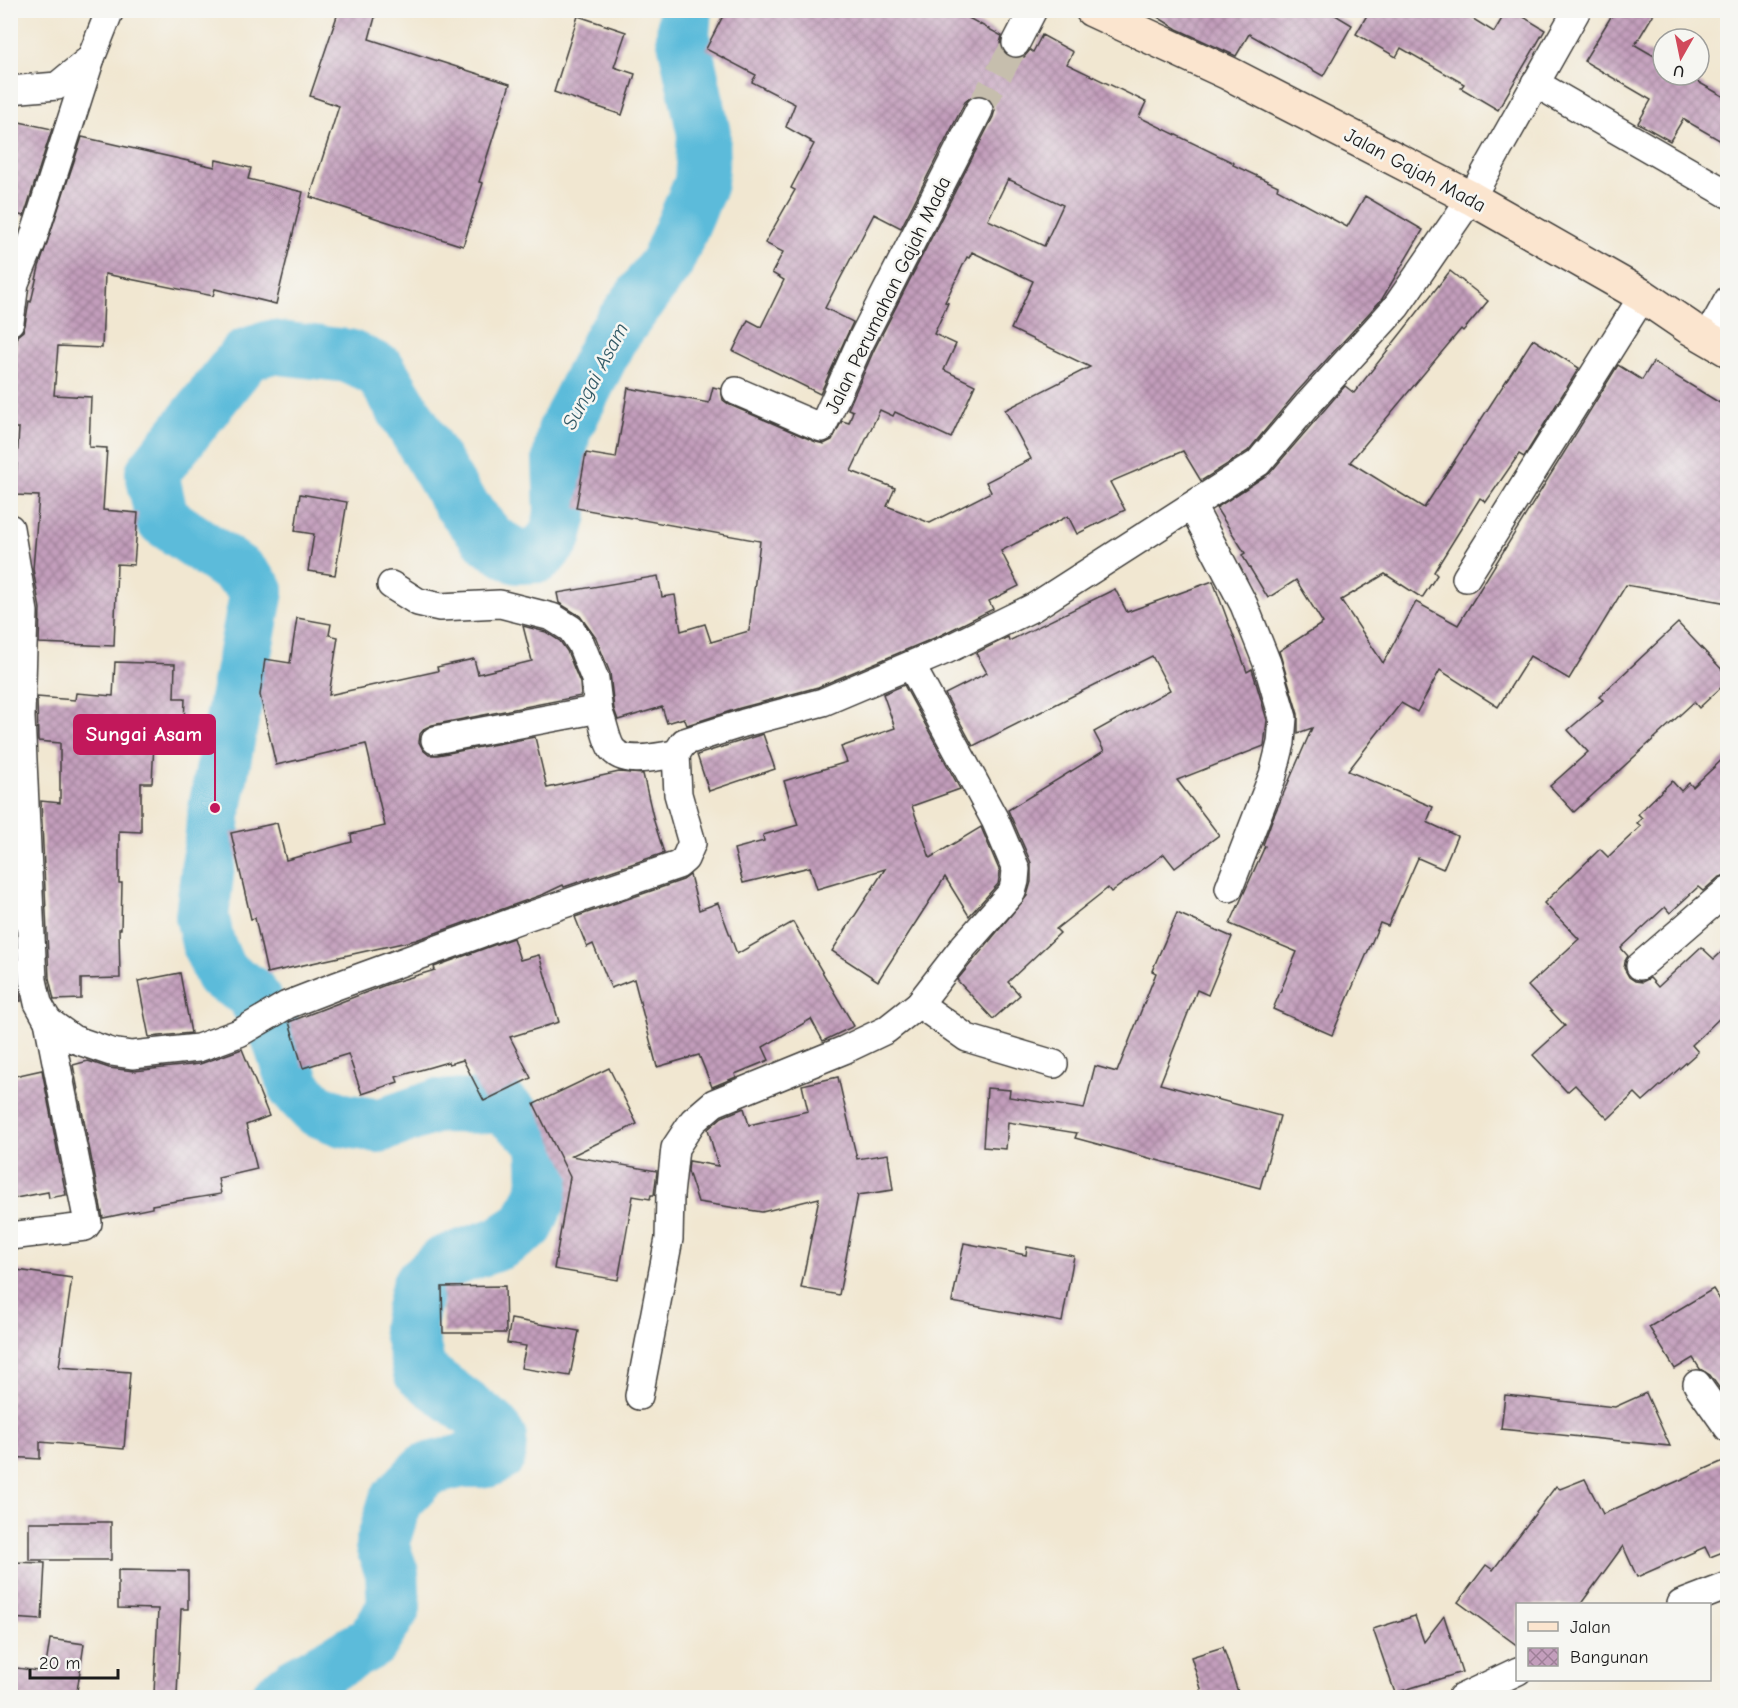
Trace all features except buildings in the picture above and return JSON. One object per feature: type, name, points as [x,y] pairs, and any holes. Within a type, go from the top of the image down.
[{"type":"main road","name":"Jalan Gajah Mada","points":[[1092,10],[1228,73],[1471,198],[1643,296],[1717,344]]},
{"type":"street","points":[[10,322],[15,283],[32,242],[91,58],[110,10]]},
{"type":"street","points":[[1016,43],[1033,10]]},
{"type":"street","points":[[48,1021],[73,1039],[111,1052],[132,1055],[198,1048],[239,1033],[287,1005],[526,916],[678,865],[690,852],[692,843],[678,794],[676,754],[684,742],[823,702],[912,665],[1034,607],[1258,463],[1396,307],[1471,198],[1577,10]]},
{"type":"street","points":[[10,90],[57,86],[91,58]]},
{"type":"street","points":[[1535,83],[1728,194]]},
{"type":"street","name":"Jalan Perumahan Gajah Mada","points":[[736,391],[822,428],[860,343],[979,110]]},
{"type":"street","points":[[1466,578],[1643,296]]},
{"type":"street","points":[[1717,344],[1728,300]]},
{"type":"street","points":[[1192,506],[1244,605],[1267,663],[1283,718],[1281,743],[1273,775],[1229,888]]},
{"type":"street","points":[[10,528],[24,612],[17,776],[33,980],[38,1003],[48,1021],[88,1223],[85,1227],[10,1236]]},
{"type":"street","points":[[392,585],[418,602],[440,607],[500,604],[552,617],[571,629],[581,644],[595,680],[598,713],[604,723],[611,748],[620,756],[632,759],[676,754]]},
{"type":"street","points":[[639,1396],[669,1239],[670,1195],[675,1148],[693,1120],[714,1103],[763,1085],[886,1030],[920,1004],[964,946],[1011,892],[1016,869],[995,820],[912,665]]},
{"type":"street","points":[[435,740],[589,711],[598,713]]},
{"type":"street","points":[[1640,966],[1728,890]]},
{"type":"street","points":[[920,1004],[967,1038],[1053,1064]]},
{"type":"street","points":[[1697,1384],[1728,1428]]},
{"type":"street","points":[[1686,1603],[1728,1586]]},
{"type":"street","points":[[1461,1698],[1516,1672]]},
{"type":"waterway","name":"Sungai Asam","points":[[277,1698],[295,1684],[372,1642],[394,1607],[392,1573],[382,1545],[395,1502],[425,1470],[462,1461],[487,1461],[499,1455],[500,1439],[492,1426],[420,1372],[409,1327],[418,1286],[443,1263],[500,1243],[528,1225],[545,1186],[543,1141],[503,1107],[437,1106],[379,1126],[343,1120],[315,1109],[295,1088],[277,1034],[250,992],[221,974],[208,943],[202,916],[215,808],[257,591],[241,573],[162,519],[152,473],[246,355],[271,347],[348,356],[380,371],[458,501],[491,541],[518,557],[539,556],[555,537],[561,514],[559,459],[564,431],[610,339],[667,262],[701,183],[704,134],[683,36],[685,10]]},
{"type":"tunnel","points":[[979,110],[1016,43]]},
{"type":"place","name":"Sungai Asam","points":[[215,808]]}]
